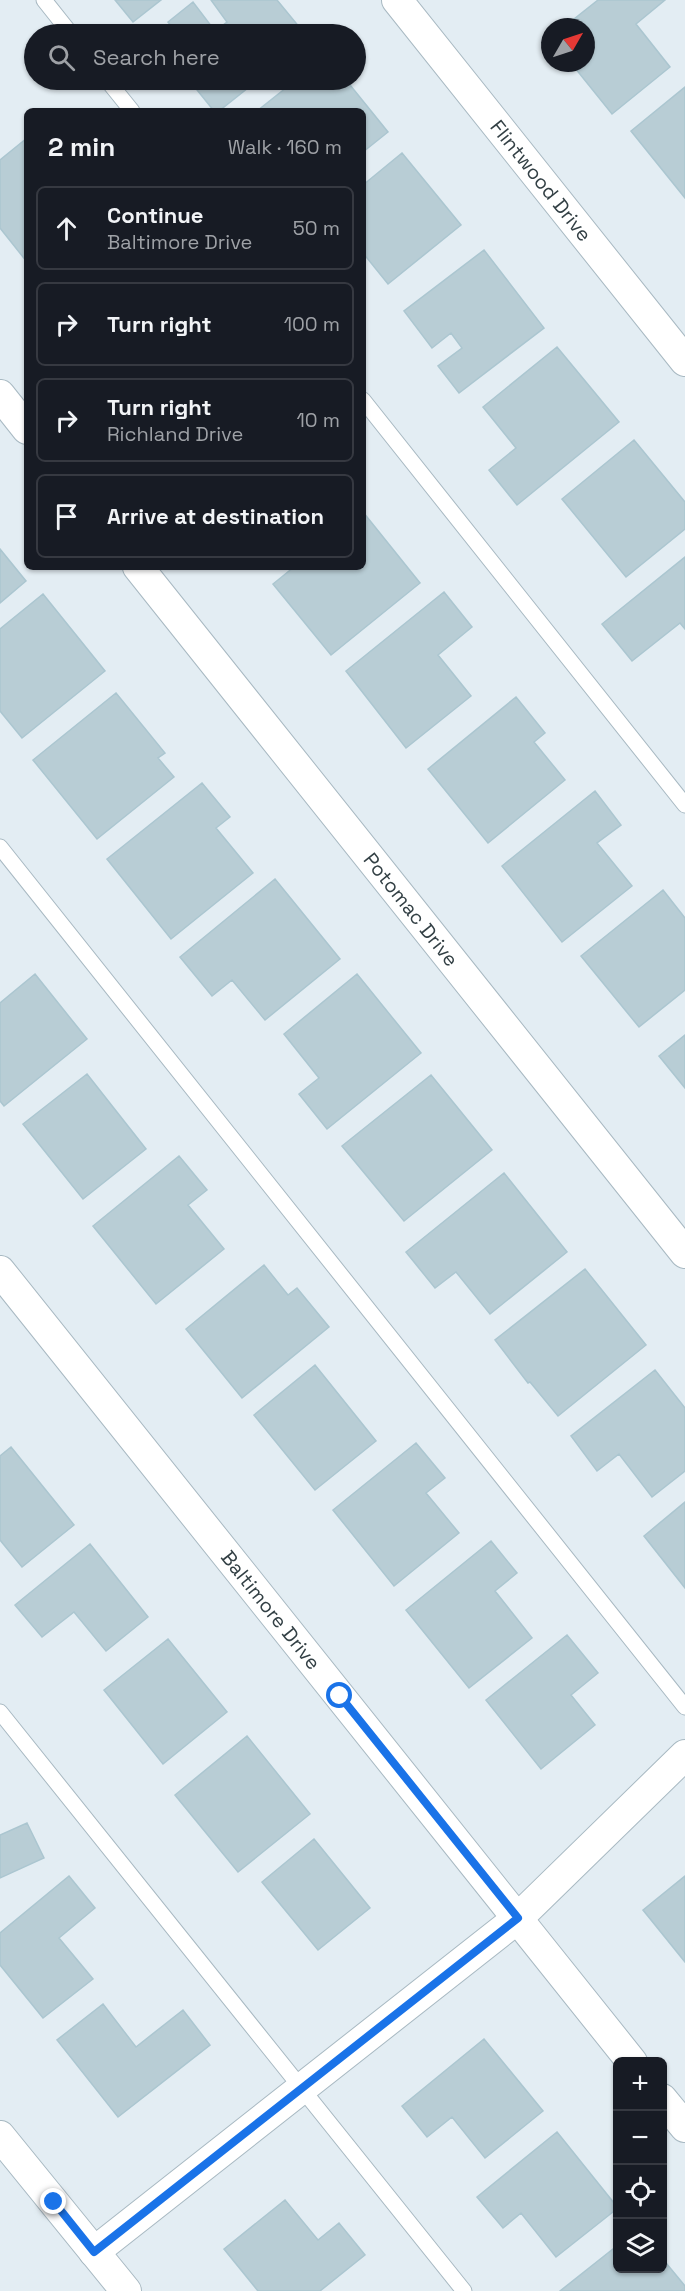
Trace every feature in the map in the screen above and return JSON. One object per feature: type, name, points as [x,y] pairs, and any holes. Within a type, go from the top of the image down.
[{"type":"street","name":"Flintwood Drive","points":[[397,0],[685,361]]},
{"type":"street","points":[[0,395],[24,425]]},
{"type":"street","name":"Potomac Drive","points":[[140,570],[685,1253]]},
{"type":"street","name":"Baltimore Drive","points":[[0,1271],[629,2057]]},
{"type":"street","points":[[94,2252],[518,1918],[685,1755]]},
{"type":"street","points":[[667,2104],[685,2127]]},
{"type":"street","points":[[0,2136],[126,2291]]},
{"type":"lane","points":[[44,0],[63,24]]},
{"type":"lane","points":[[115,90],[130,108]]},
{"type":"lane","points":[[366,404],[685,805]]},
{"type":"lane","points":[[0,847],[685,1707]]},
{"type":"lane","points":[[0,1712],[464,2291]]},
{"type":"building","points":[[115,0],[161,0],[133,22]]},
{"type":"building","points":[[211,0],[277,0],[297,24],[224,24],[227,22]]},
{"type":"building","points":[[598,0],[665,0],[636,24],[670,67],[612,114],[578,72],[595,72],[595,18],[575,18]]},
{"type":"building","points":[[193,2],[210,24],[170,24],[168,22]]},
{"type":"building","points":[[685,87],[685,198],[631,131]]},
{"type":"building","points":[[197,90],[245,90],[223,108],[212,108]]},
{"type":"building","points":[[283,90],[354,90],[388,132],[366,150],[366,108],[261,108]]},
{"type":"building","points":[[24,140],[24,258],[0,228],[0,160]]},
{"type":"building","points":[[402,153],[461,225],[388,284],[366,257],[366,183]]},
{"type":"building","points":[[484,250],[544,328],[459,393],[438,366],[462,348],[451,333],[432,348],[404,311]]},
{"type":"building","points":[[557,347],[619,422],[517,505],[489,470],[516,448],[483,407]]},
{"type":"building","points":[[634,440],[685,502],[685,529],[626,577],[562,499]]},
{"type":"building","points":[[366,516],[420,583],[331,655],[273,584],[290,570],[366,570]]},
{"type":"building","points":[[0,549],[26,581],[0,603]]},
{"type":"building","points":[[685,557],[685,629],[680,623],[632,661],[602,624]]},
{"type":"building","points":[[444,592],[472,627],[438,655],[471,696],[406,748],[346,671]]},
{"type":"building","points":[[43,594],[105,671],[22,738],[0,711],[0,629]]},
{"type":"building","points":[[116,693],[165,753],[158,758],[174,777],[97,839],[33,760]]},
{"type":"building","points":[[516,697],[545,733],[534,742],[565,780],[488,843],[428,769]]},
{"type":"building","points":[[202,783],[230,817],[216,828],[253,873],[171,939],[107,859]]},
{"type":"building","points":[[595,791],[621,825],[597,843],[632,886],[562,942],[502,866]]},
{"type":"building","points":[[275,879],[340,959],[265,1020],[232,980],[212,996],[180,957]]},
{"type":"building","points":[[663,890],[685,918],[685,990],[639,1027],[581,956]]},
{"type":"building","points":[[35,974],[87,1039],[4,1106],[0,1101],[0,1003]]},
{"type":"building","points":[[357,974],[421,1053],[327,1129],[299,1094],[319,1078],[284,1034]]},
{"type":"building","points":[[685,1035],[685,1088],[659,1056]]},
{"type":"building","points":[[87,1074],[146,1149],[83,1199],[23,1124]]},
{"type":"building","points":[[431,1075],[492,1150],[404,1221],[342,1146]]},
{"type":"building","points":[[179,1156],[207,1190],[188,1205],[224,1249],[156,1304],[93,1226]]},
{"type":"building","points":[[504,1173],[567,1252],[490,1314],[456,1272],[435,1288],[406,1252]]},
{"type":"building","points":[[264,1265],[288,1295],[297,1288],[329,1327],[242,1398],[186,1329]]},
{"type":"building","points":[[585,1269],[646,1345],[558,1416],[530,1382],[528,1383],[495,1340]]},
{"type":"building","points":[[315,1365],[376,1441],[315,1490],[254,1415]]},
{"type":"building","points":[[655,1370],[685,1408],[685,1471],[652,1497],[619,1454],[597,1471],[571,1436]]},
{"type":"building","points":[[416,1443],[445,1478],[426,1493],[459,1533],[394,1586],[333,1510]]},
{"type":"building","points":[[11,1447],[74,1525],[22,1567],[0,1540],[0,1456]]},
{"type":"building","points":[[685,1502],[685,1588],[644,1536]]},
{"type":"building","points":[[491,1541],[517,1573],[495,1591],[532,1638],[469,1688],[406,1610]]},
{"type":"building","points":[[90,1544],[148,1617],[106,1651],[74,1612],[42,1637],[15,1605]]},
{"type":"building","points":[[567,1635],[598,1673],[571,1695],[595,1725],[541,1769],[486,1700]]},
{"type":"building","points":[[168,1639],[227,1712],[163,1764],[104,1690]]},
{"type":"building","points":[[247,1736],[310,1814],[238,1872],[175,1795]]},
{"type":"building","points":[[27,1823],[44,1858],[0,1878],[0,1835]]},
{"type":"building","points":[[314,1839],[370,1908],[318,1950],[262,1882]]},
{"type":"building","points":[[69,1876],[95,1908],[59,1938],[93,1979],[43,2018],[0,1965],[0,1933]]},
{"type":"building","points":[[685,1876],[685,1962],[643,1910]]},
{"type":"building","points":[[103,2004],[136,2047],[183,2010],[210,2045],[118,2117],[57,2040]]},
{"type":"building","points":[[484,2039],[543,2111],[485,2158],[452,2117],[427,2137],[402,2106]]},
{"type":"building","points":[[557,2132],[613,2202],[613,2212],[556,2257],[521,2213],[503,2228],[477,2197]]},
{"type":"building","points":[[285,2200],[318,2240],[339,2223],[365,2255],[320,2291],[258,2291],[224,2249]]},
{"type":"building","points":[[613,2249],[613,2273],[667,2273],[667,2264],[685,2286],[685,2291],[560,2291]]},
{"type":"route","points":[[54,2202],[94,2252],[518,1918],[340,1696]]}]
